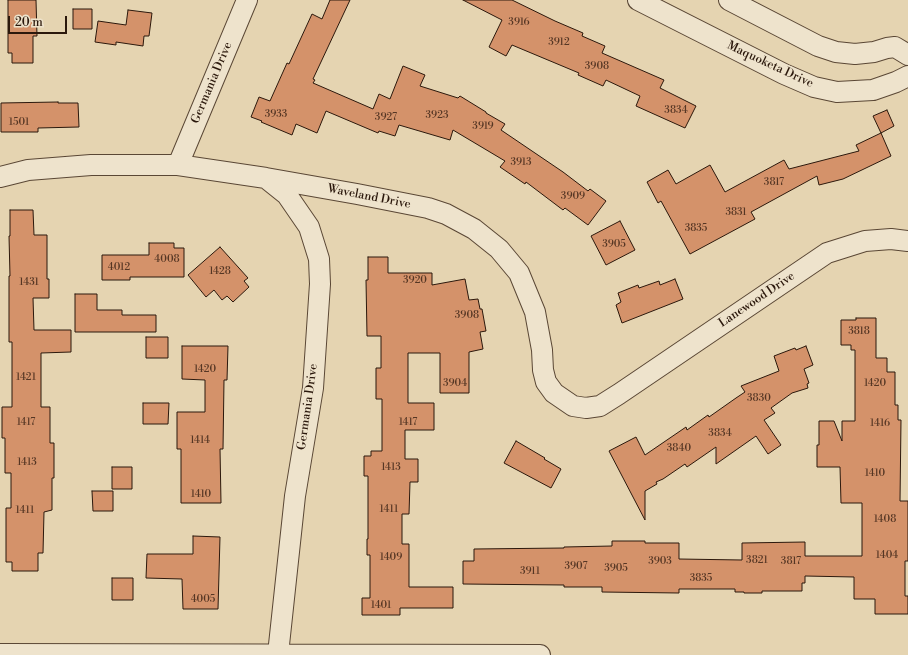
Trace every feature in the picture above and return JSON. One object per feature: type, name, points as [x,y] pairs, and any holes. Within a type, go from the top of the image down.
[{"type":"street","name":"Germania Drive","points":[[178,165],[247,0]]},
{"type":"street","name":"Maquoketa Drive","points":[[638,0],[784,74],[814,87],[837,92],[874,90],[908,76]]},
{"type":"street","points":[[729,0],[818,46],[836,52],[855,54],[874,52],[895,47],[908,55]]},
{"type":"street","name":"Waveland Drive","points":[[0,177],[28,170],[91,165],[178,165],[266,178],[357,194],[428,208],[446,214],[474,229],[499,249],[518,273],[535,312],[542,350],[543,370],[546,382],[554,394],[573,406],[586,408],[600,406],[619,394]]},
{"type":"street","name":"Germania Drive","points":[[266,178],[287,195],[309,227],[319,259],[320,284],[313,388],[295,496],[288,655]]},
{"type":"street","name":"Lanewood Drive","points":[[619,394],[827,253],[865,240],[891,239],[908,242]]},
{"type":"street","points":[[0,654],[540,655]]},
{"type":"building","points":[[8,0],[36,0],[37,36],[33,36],[33,63],[12,63],[12,53],[8,53]]},
{"type":"building","points":[[330,0],[350,0],[313,79],[315,80],[313,83],[373,109],[379,94],[390,99],[403,66],[425,75],[420,86],[458,98],[460,96],[486,112],[505,124],[501,130],[563,172],[588,191],[590,189],[606,201],[588,225],[565,208],[563,210],[526,182],[525,184],[500,167],[505,161],[453,130],[450,140],[399,125],[395,136],[379,131],[378,133],[326,111],[317,133],[296,124],[292,135],[251,117],[259,97],[270,101],[287,63],[289,64],[312,14],[322,19]]},
{"type":"building","points":[[463,0],[512,0],[583,33],[582,36],[605,46],[602,53],[664,80],[660,88],[696,106],[685,128],[636,106],[640,96],[606,80],[603,86],[578,75],[579,73],[512,45],[506,56],[489,47],[502,20]]},
{"type":"building","points":[[73,9],[92,9],[92,29],[73,29]]},
{"type":"building","points":[[128,10],[152,13],[149,36],[144,36],[143,46],[116,42],[116,45],[95,42],[98,21],[126,25]]},
{"type":"building","points":[[1,103],[78,103],[79,127],[38,128],[38,132],[1,132]]},
{"type":"building","points":[[887,110],[894,126],[881,133],[873,116]]},
{"type":"building","points":[[881,133],[891,156],[843,179],[819,185],[817,176],[751,212],[755,219],[690,254],[661,201],[658,203],[647,182],[668,170],[676,184],[710,165],[725,192],[784,160],[789,169],[859,151],[856,145]]},
{"type":"building","points":[[10,210],[33,210],[34,235],[47,235],[47,279],[49,279],[49,298],[33,298],[34,330],[71,330],[71,352],[41,353],[41,407],[50,407],[50,443],[54,443],[54,478],[52,478],[52,510],[44,512],[43,553],[38,553],[38,571],[12,571],[12,562],[6,562],[6,508],[11,508],[11,473],[5,473],[5,438],[2,438],[2,407],[12,407],[12,342],[9,342]]},
{"type":"building","points":[[620,221],[635,250],[606,265],[591,236]]},
{"type":"building","points":[[149,243],[174,243],[174,248],[184,248],[184,277],[130,277],[130,280],[102,280],[102,255],[149,255]]},
{"type":"building","points":[[220,247],[248,278],[244,281],[249,287],[233,302],[227,296],[222,300],[214,290],[206,297],[188,275]]},
{"type":"building","points":[[368,257],[388,257],[388,273],[432,273],[432,285],[465,279],[469,300],[478,299],[480,309],[482,309],[486,331],[480,332],[483,349],[469,352],[469,393],[440,393],[440,353],[408,353],[408,403],[434,403],[434,430],[405,430],[405,459],[418,459],[418,482],[410,482],[409,514],[402,514],[402,544],[409,544],[409,587],[453,587],[453,608],[400,608],[400,615],[362,615],[362,598],[370,598],[370,555],[367,555],[368,476],[364,476],[364,456],[371,456],[371,451],[382,451],[382,399],[376,399],[376,368],[381,368],[381,336],[367,336],[366,280],[368,280]]},
{"type":"building","points":[[675,279],[683,299],[622,323],[616,305],[621,302],[618,293],[638,285],[639,288],[659,281],[660,285]]},
{"type":"building","points":[[75,294],[97,294],[97,310],[122,310],[122,315],[156,315],[156,332],[75,332]]},
{"type":"building","points":[[856,318],[876,318],[876,358],[887,358],[887,372],[895,372],[895,405],[898,405],[898,420],[901,420],[900,501],[908,501],[908,561],[905,561],[905,596],[908,596],[908,614],[875,614],[875,599],[854,599],[854,577],[805,576],[805,583],[802,583],[802,591],[762,591],[762,593],[735,592],[735,589],[679,589],[679,593],[602,592],[602,587],[463,584],[463,561],[474,561],[474,549],[612,546],[612,541],[645,541],[645,543],[679,543],[679,559],[742,560],[742,543],[805,542],[805,556],[862,556],[862,503],[841,503],[840,467],[817,467],[819,421],[834,421],[842,441],[842,421],[855,421],[855,350],[851,350],[851,345],[841,345],[841,320],[856,320]]},
{"type":"building","points":[[146,337],[168,337],[168,358],[146,358]]},
{"type":"building","points":[[182,346],[228,346],[227,380],[224,380],[223,449],[220,449],[221,503],[181,503],[181,449],[177,449],[177,412],[205,412],[205,380],[182,379]]},
{"type":"building","points":[[806,346],[813,365],[804,369],[809,383],[807,384],[808,388],[792,393],[771,408],[775,413],[764,420],[781,445],[768,454],[756,436],[716,464],[716,447],[687,467],[685,464],[656,482],[657,484],[645,491],[645,520],[609,451],[636,437],[645,455],[686,427],[687,430],[708,415],[709,417],[745,392],[741,386],[779,371],[774,356],[795,348],[796,350]]},
{"type":"building","points":[[143,403],[169,403],[168,424],[143,424]]},
{"type":"building","points":[[516,441],[561,469],[551,488],[504,463]]},
{"type":"building","points":[[112,467],[132,467],[132,489],[112,489]]},
{"type":"building","points":[[92,491],[113,491],[113,511],[93,511]]},
{"type":"building","points":[[193,536],[220,537],[218,609],[183,609],[182,579],[146,578],[147,554],[193,554]]},
{"type":"building","points":[[112,578],[133,578],[133,600],[112,600]]}]
